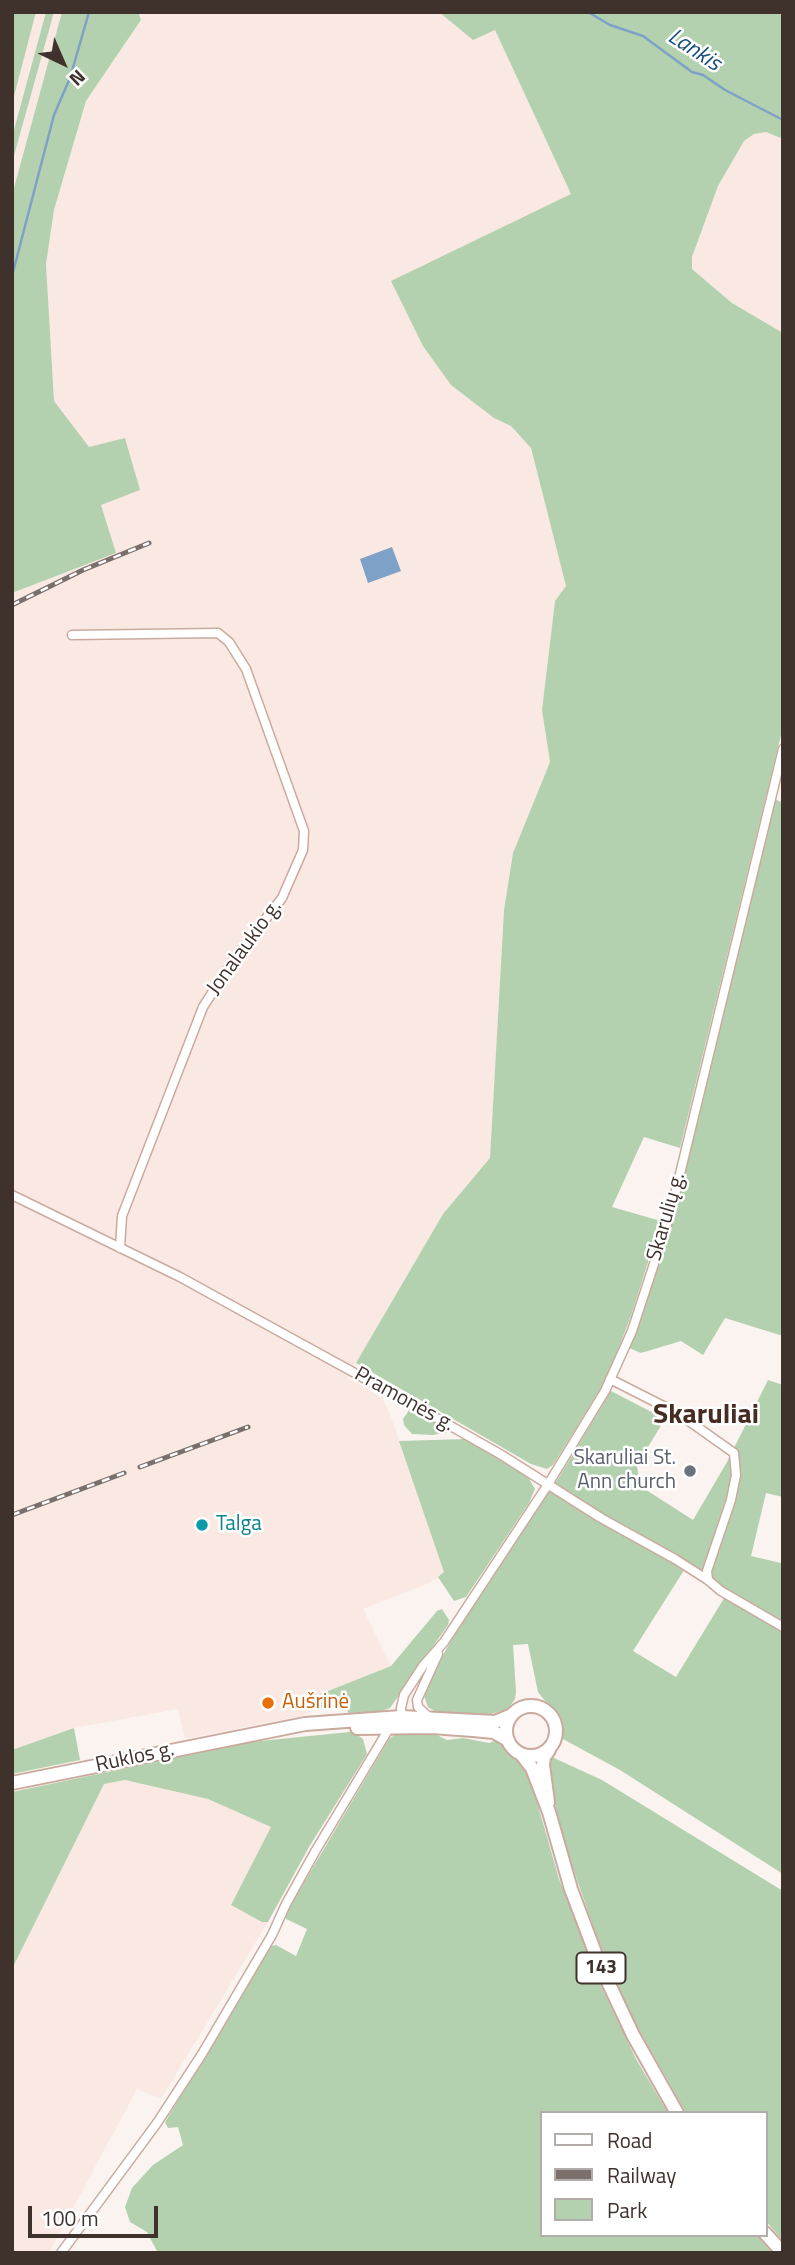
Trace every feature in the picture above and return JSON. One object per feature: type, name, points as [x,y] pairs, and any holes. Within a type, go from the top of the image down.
[{"type":"main road","name":"143","points":[[259,1734],[305,1724],[401,1717],[495,1722],[512,1715],[522,1707],[542,1708],[553,1717],[557,1731],[553,1745],[544,1757],[543,1765],[549,1812]]},
{"type":"main road","points":[[508,1740],[506,1727],[512,1715]]},
{"type":"main road","name":"143","points":[[259,1734],[411,1727],[494,1732],[508,1740],[532,1768],[549,1812],[571,1889],[599,1963],[633,2035],[676,2111]]},
{"type":"main road","name":"Ruklos g.","points":[[12,1783],[259,1734]]},
{"type":"main road","points":[[522,1755],[536,1756],[548,1750]]},
{"type":"main road","points":[[767,2234],[783,2253]]},
{"type":"street","name":"Jonalaukio g.","points":[[72,635],[218,633],[246,669],[304,831],[303,850],[282,898],[232,962],[203,1007],[122,1216],[120,1248]]},
{"type":"street","name":"Skarulių g.","points":[[401,1717],[404,1695],[443,1642],[547,1486],[610,1379],[632,1331],[670,1215],[783,749]]},
{"type":"street","name":"Pramonės g.","points":[[12,1195],[180,1277],[415,1405],[783,1627]]},
{"type":"street","points":[[610,1379],[679,1414],[734,1453],[736,1475],[731,1500],[707,1571],[708,1580]]},
{"type":"street","name":"Skarulių g.","points":[[430,1718],[423,1714],[416,1700],[443,1642]]},
{"type":"street","points":[[401,1717],[411,1727]]},
{"type":"street","points":[[61,2253],[157,2123],[202,2054],[272,1936],[285,1903],[390,1727]]},
{"type":"shaded area","points":[[36,12],[46,12],[12,137],[12,104]]},
{"type":"shaded area","points":[[54,12],[62,12],[12,195],[12,163]]},
{"type":"shaded area","points":[[138,12],[439,12],[473,39],[495,30],[571,194],[529,216],[494,418],[511,426],[531,448],[566,586],[555,601],[542,710],[550,762],[513,853],[504,910],[490,1159],[443,1214],[348,1378],[382,1398],[390,1414],[445,1573],[429,1583],[363,1609],[391,1666],[319,1695],[318,1709],[301,1716],[185,1739],[178,1709],[74,1728],[12,1750],[12,593],[116,553],[101,505],[89,448],[54,401],[46,264],[54,210],[86,101],[141,21]]},
{"type":"shaded area","points":[[766,132],[783,139],[783,333],[732,303],[692,269],[692,257],[718,186],[744,141],[754,134]]},
{"type":"shaded area","points":[[125,1780],[208,1799],[272,1827],[231,1905],[262,1922],[268,1922],[161,2099],[137,2089],[49,2253],[12,2253],[12,1969],[104,1784]]},
{"type":"green space","points":[[12,12],[36,12],[12,104]]},
{"type":"green space","points":[[46,12],[54,12],[12,163],[12,137]]},
{"type":"green space","points":[[62,12],[138,12],[141,20],[86,101],[54,210],[46,264],[54,401],[89,447],[125,438],[140,490],[101,505],[116,553],[12,593],[12,195]]},
{"type":"green space","points":[[439,12],[783,12],[783,139],[766,132],[754,134],[744,141],[718,186],[692,257],[692,269],[732,303],[783,333],[783,727],[680,1148],[644,1137],[612,1207],[661,1221],[632,1313],[608,1377],[553,1465],[547,1469],[531,1464],[356,1363],[443,1214],[490,1158],[504,910],[513,853],[550,762],[542,710],[555,601],[566,586],[531,448],[511,426],[494,418],[451,385],[423,346],[391,281],[571,194],[495,30],[473,40]]},
{"type":"green space","points":[[771,797],[783,803],[783,1336],[725,1318],[703,1355],[681,1341],[641,1353],[629,1348],[645,1303]]},
{"type":"green space","points":[[768,1380],[783,1385],[783,1497],[766,1493],[751,1556],[781,1563],[783,1559],[783,1874],[620,1770],[561,1738],[560,1720],[538,1692],[528,1644],[513,1645],[516,1692],[508,1709],[484,1716],[438,1713],[428,1707],[424,1696],[428,1682],[457,1630],[543,1498],[555,1484],[611,1391],[665,1419],[637,1465],[640,1486],[693,1520],[727,1462]],"holes":[[[686,1567],[726,1595],[676,1677],[633,1651]]]},
{"type":"green space","points":[[410,1409],[453,1432],[412,1434],[404,1425],[403,1419]]},
{"type":"green space","points":[[467,1439],[528,1477],[535,1489],[529,1503],[466,1597],[454,1601],[438,1577],[444,1572],[399,1441]]},
{"type":"green space","points":[[442,1609],[449,1620],[448,1625],[390,1708],[379,1712],[349,1713],[346,1703],[319,1709],[318,1695],[391,1666],[437,1611]]},
{"type":"green space","points":[[74,1728],[80,1760],[12,1774],[12,1750]]},
{"type":"green space","points":[[400,1731],[437,1735],[447,1740],[463,1738],[489,1743],[496,1740],[520,1761],[529,1774],[559,1879],[599,1982],[636,2059],[667,2111],[540,2111],[540,2237],[759,2237],[772,2253],[158,2253],[147,2232],[130,2222],[125,2207],[132,2188],[153,2165],[183,2145],[178,2127],[168,2128],[165,2122],[271,1946],[276,1945],[296,1956],[307,1929],[286,1919],[286,1913],[389,1739]]},
{"type":"green space","points":[[349,1732],[363,1739],[367,1754],[309,1847],[268,1922],[262,1922],[231,1905],[271,1827],[208,1799],[125,1780],[104,1784],[12,1969],[12,1792],[251,1742]]},
{"type":"green space","points":[[552,1757],[602,1780],[783,1891],[783,2241],[767,2222],[767,2111],[685,2111],[631,2015],[597,1937],[568,1854],[552,1793],[549,1770]]},
{"type":"water","points":[[392,547],[401,571],[368,583],[360,559]]},
{"type":"waterway","name":"Lankis","points":[[12,276],[54,115],[70,78],[89,12]]},
{"type":"waterway","name":"Lankis","points":[[588,12],[610,25],[643,36],[692,72],[703,75],[725,90],[783,120]]},
{"type":"railway","points":[[12,605],[83,570],[149,543]]},
{"type":"railway","points":[[140,1467],[248,1427]]},
{"type":"railway","points":[[12,1515],[124,1473]]},
{"type":"place","name":"Skaruliai St. Ann church","points":[[690,1471]]},
{"type":"place","name":"Talga","points":[[202,1525]]},
{"type":"place","name":"Aušrinė","points":[[268,1703]]},
{"type":"district","name":"Skaruliai","points":[[706,1416]]}]
